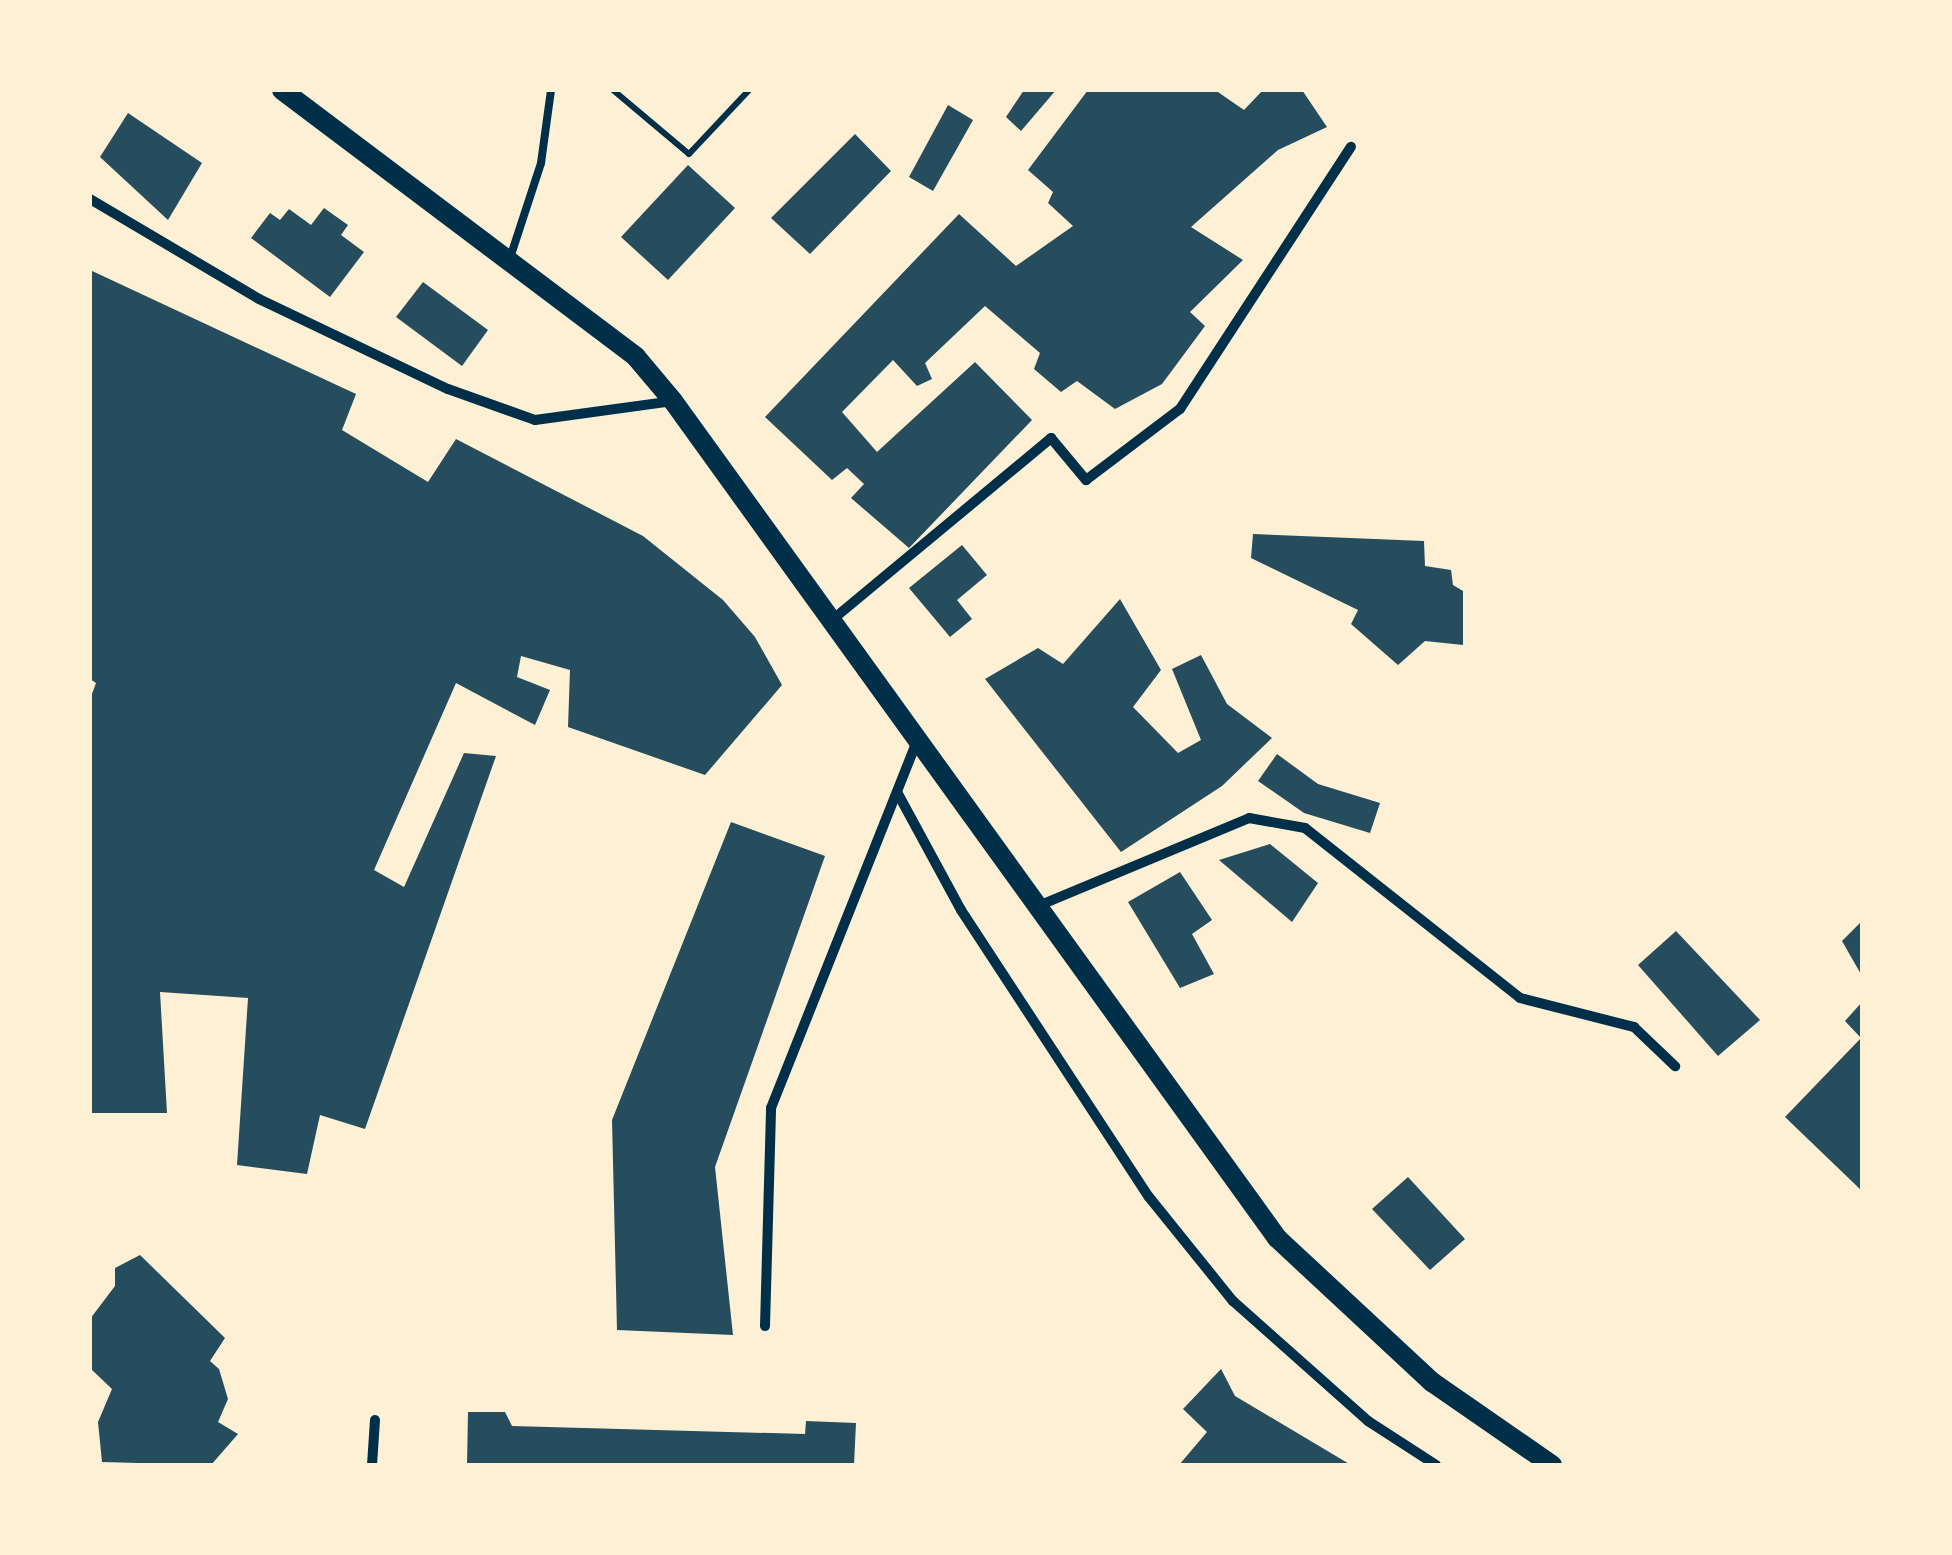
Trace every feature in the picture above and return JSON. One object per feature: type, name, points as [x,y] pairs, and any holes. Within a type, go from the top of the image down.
[{"type":"main road","points":[[282,90],[636,357],[673,401],[1276,1238],[1432,1382],[1552,1465]]},
{"type":"street","points":[[831,620],[1051,438],[1086,480],[1180,409],[1350,148]]},
{"type":"street","points":[[90,199],[260,299],[448,390],[534,420],[673,401]]},
{"type":"street","points":[[765,1326],[771,1108],[918,742]]},
{"type":"street","points":[[897,792],[961,910],[1149,1197],[1232,1300],[1368,1420],[1436,1465]]},
{"type":"street","points":[[1037,906],[1249,818],[1305,828],[1520,998],[1634,1027],[1675,1066]]},
{"type":"street","points":[[372,1465],[375,1420]]},
{"type":"lane","points":[[509,262],[541,163],[551,90]]},
{"type":"path","points":[[613,90],[689,154],[749,90]]},
{"type":"building","points":[[1024,90],[1056,90],[1021,131],[1006,117]]},
{"type":"building","points":[[1088,90],[1215,90],[1244,110],[1263,90],[1302,90],[1327,127],[1278,150],[1191,227],[1243,260],[1190,312],[1205,326],[1162,384],[1115,409],[1077,381],[1061,392],[1034,369],[1040,353],[985,306],[925,363],[932,379],[917,386],[893,360],[842,412],[877,452],[975,362],[1032,420],[909,548],[851,498],[864,484],[847,468],[832,480],[765,417],[959,214],[1016,266],[1073,226],[1048,203],[1053,192],[1028,170]]},
{"type":"building","points":[[948,105],[973,120],[933,191],[909,177]]},
{"type":"building","points":[[128,113],[202,163],[168,220],[100,157]]},
{"type":"building","points":[[855,134],[891,171],[810,254],[771,218]]},
{"type":"building","points":[[688,165],[735,208],[668,280],[621,237]]},
{"type":"building","points":[[324,208],[348,225],[341,235],[364,252],[330,297],[251,238],[270,213],[280,220],[289,209],[311,225]]},
{"type":"building","points":[[90,270],[356,394],[342,430],[428,482],[456,439],[643,536],[723,600],[755,637],[782,685],[705,775],[568,727],[570,670],[521,656],[517,677],[550,690],[535,725],[456,683],[374,870],[404,887],[464,753],[496,756],[365,1129],[320,1115],[307,1174],[237,1165],[248,998],[160,992],[167,1113],[90,1113],[90,699],[96,683],[90,679]]},
{"type":"building","points":[[423,282],[488,330],[462,366],[396,317]]},
{"type":"building","points":[[1253,534],[1424,541],[1425,566],[1451,570],[1453,585],[1463,591],[1463,645],[1425,641],[1398,665],[1351,624],[1358,610],[1251,558]]},
{"type":"building","points":[[962,545],[987,575],[957,600],[972,619],[950,637],[909,588]]},
{"type":"building","points":[[1120,599],[1161,670],[1133,707],[1178,753],[1201,740],[1172,669],[1201,655],[1227,704],[1272,738],[1222,786],[1121,852],[985,679],[1038,648],[1063,664]]},
{"type":"building","points":[[1277,754],[1318,784],[1380,803],[1370,833],[1304,813],[1258,781]]},
{"type":"building","points":[[731,822],[825,856],[715,1167],[733,1335],[617,1330],[612,1120]]},
{"type":"building","points":[[1270,844],[1318,883],[1292,922],[1219,860]]},
{"type":"building","points":[[1180,872],[1212,920],[1192,934],[1214,974],[1180,988],[1128,902]]},
{"type":"building","points":[[1862,921],[1862,976],[1842,941]]},
{"type":"building","points":[[1676,931],[1760,1020],[1718,1056],[1638,965]]},
{"type":"building","points":[[1862,1002],[1862,1191],[1785,1117],[1861,1038],[1845,1021]]},
{"type":"building","points":[[1408,1177],[1465,1239],[1430,1270],[1372,1209]]},
{"type":"building","points":[[140,1255],[225,1338],[210,1361],[219,1369],[228,1399],[218,1422],[238,1434],[211,1465],[102,1462],[98,1422],[112,1389],[91,1369],[90,1319],[115,1286],[115,1268]]},
{"type":"building","points":[[1221,1369],[1235,1396],[1351,1465],[1179,1465],[1207,1432],[1183,1409]]},
{"type":"building","points":[[468,1412],[505,1412],[512,1426],[805,1434],[806,1421],[856,1423],[854,1465],[467,1465]]}]
